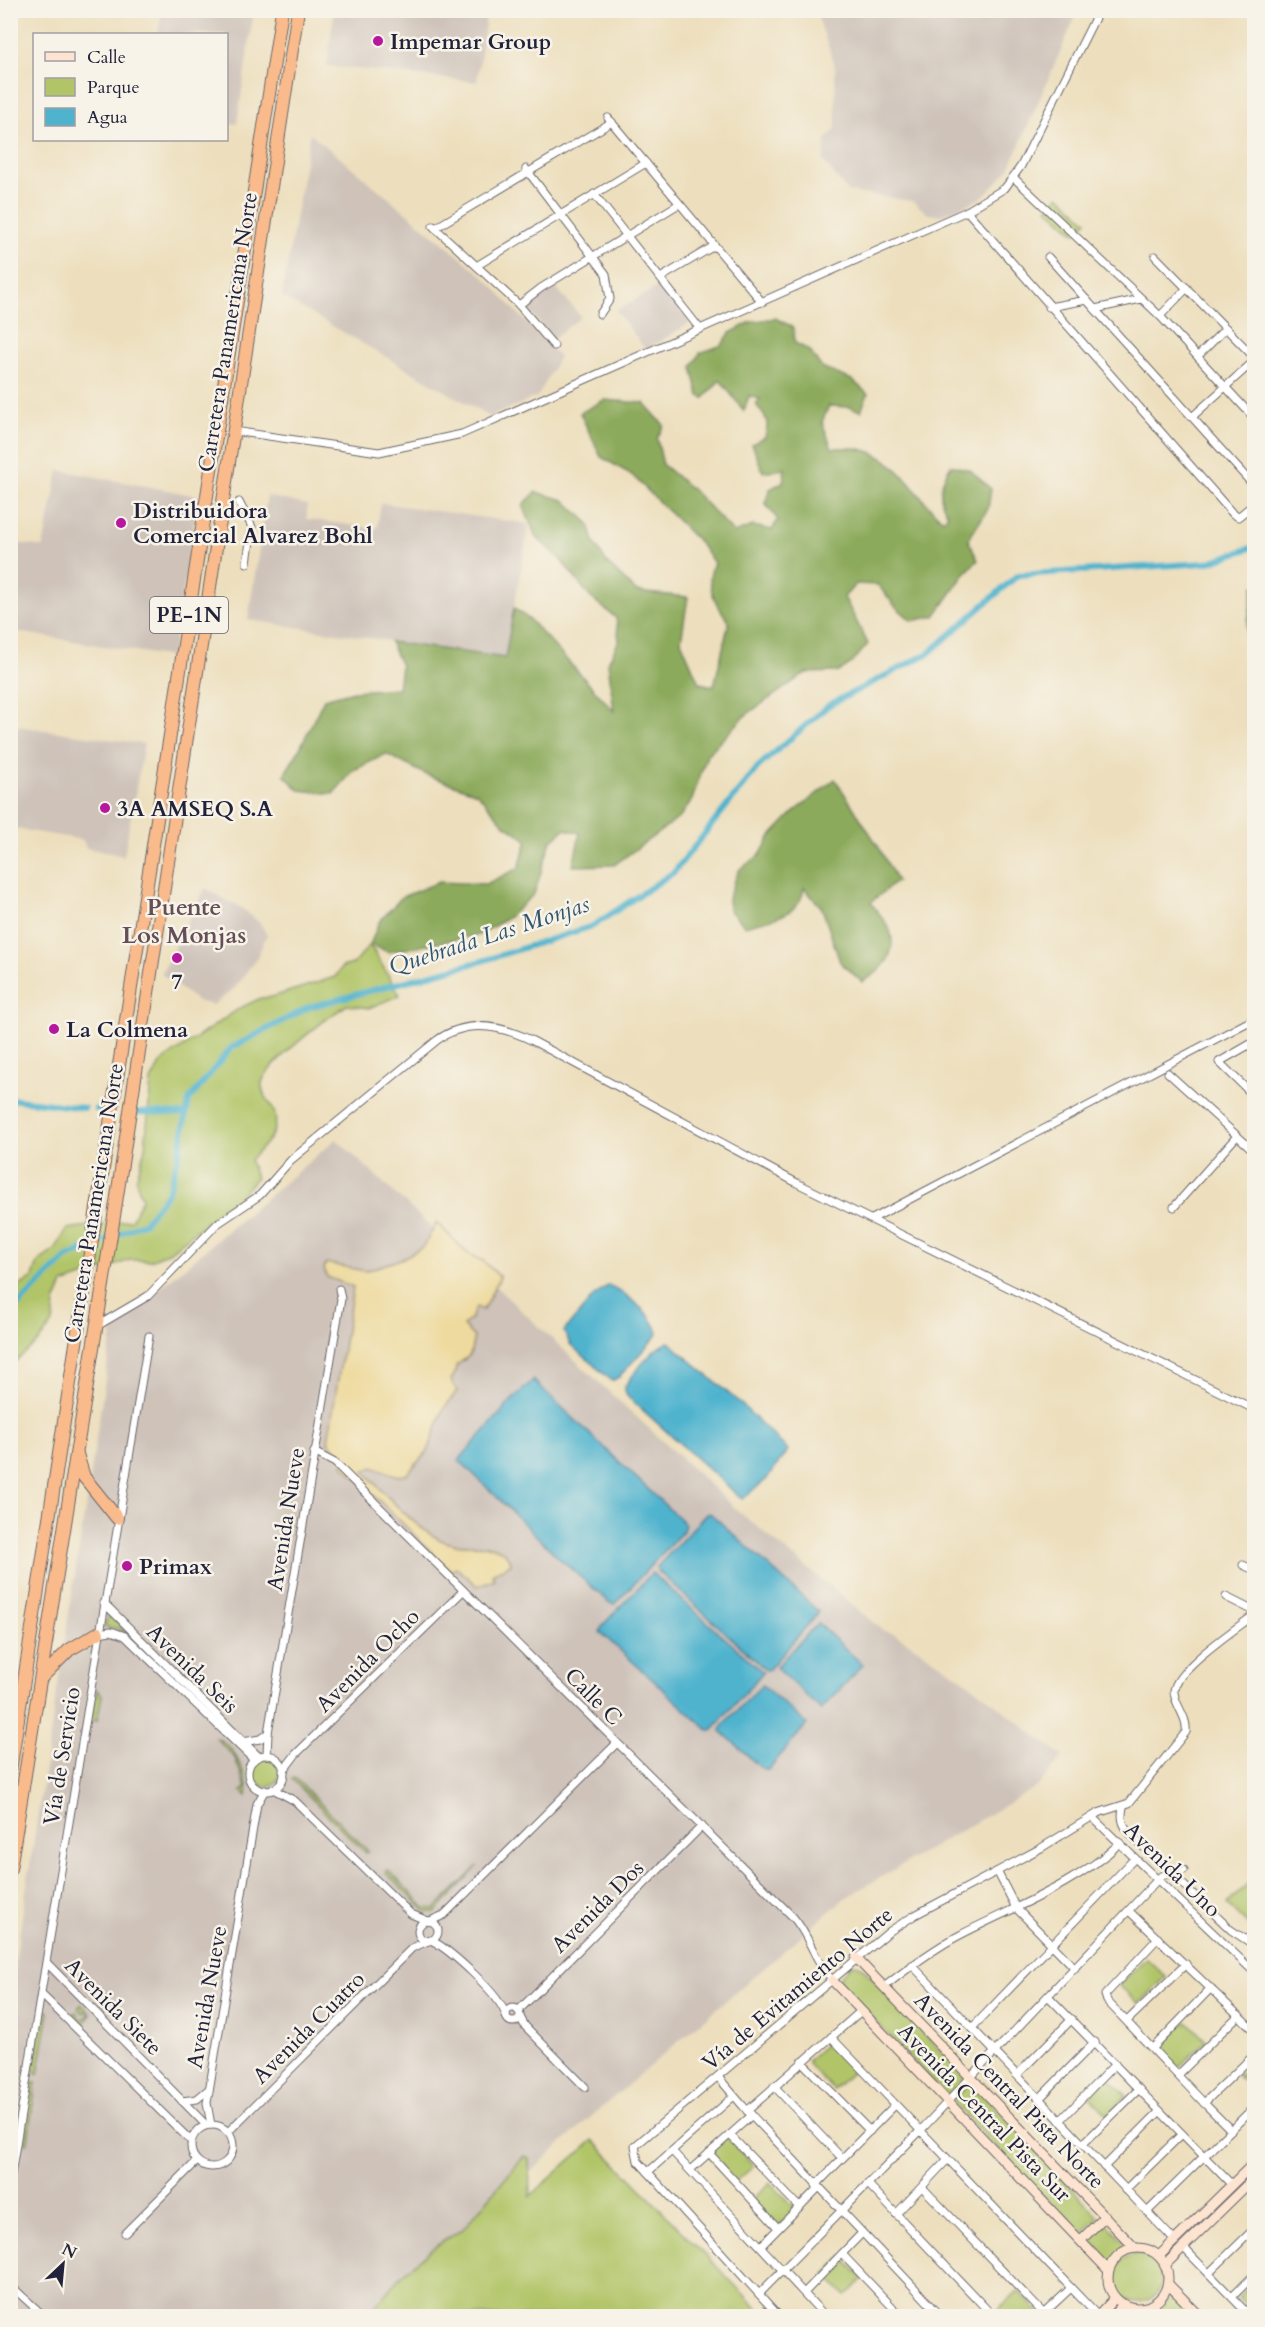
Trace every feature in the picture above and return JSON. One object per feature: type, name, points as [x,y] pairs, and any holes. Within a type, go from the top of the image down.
[{"type":"highway","name":"Carretera Panamericana Norte","points":[[11,1767],[282,10]]},
{"type":"highway","name":"Carretera Panamericana Norte","points":[[10,1869],[114,1216],[298,10]]},
{"type":"highway","points":[[215,449],[230,451]]},
{"type":"highway","points":[[121,1053],[136,1066]]},
{"type":"highway","points":[[76,1449],[84,1477],[117,1518]]},
{"type":"highway","points":[[40,1678],[69,1650],[98,1633]]},
{"type":"highway","points":[[11,1767],[27,1764]]},
{"type":"street","points":[[233,431],[385,452],[462,434],[967,211],[1005,188],[1013,177],[1099,10]]},
{"type":"street","points":[[554,346],[519,304],[478,264],[434,227],[610,120],[762,302]]},
{"type":"street","points":[[478,264],[646,163]]},
{"type":"street","points":[[527,171],[606,274],[610,299],[600,314]]},
{"type":"street","points":[[1013,177],[1160,316],[1254,418]]},
{"type":"street","points":[[594,194],[629,234],[700,329]]},
{"type":"street","points":[[519,304],[541,288],[679,204]]},
{"type":"street","points":[[967,211],[1233,514],[1239,517],[1254,504]]},
{"type":"street","points":[[662,277],[714,246]]},
{"type":"street","points":[[1155,256],[1254,359],[1192,417]]},
{"type":"street","points":[[1048,257],[1254,486]]},
{"type":"street","points":[[1160,316],[1187,288]]},
{"type":"street","points":[[1095,309],[1141,299]]},
{"type":"street","points":[[1049,307],[1087,300]]},
{"type":"street","points":[[1198,356],[1226,328]]},
{"type":"street","points":[[239,502],[252,526],[246,563]]},
{"type":"street","points":[[872,1219],[1254,1019]]},
{"type":"street","points":[[95,1327],[148,1296],[209,1231],[260,1195],[287,1164],[372,1092],[443,1036],[474,1026],[504,1030],[531,1040],[797,1183],[1254,1409]]},
{"type":"street","points":[[1253,1045],[1219,1062],[1254,1096]]},
{"type":"street","points":[[1168,1073],[1254,1151]]},
{"type":"street","points":[[1174,1207],[1238,1136]]},
{"type":"street","name":"Avenida Nueve","points":[[271,1756],[268,1733],[341,1299],[339,1289]]},
{"type":"street","name":"Vía de Servicio","points":[[10,2181],[47,1964],[98,1633],[149,1336]]},
{"type":"street","name":"Calle C","points":[[314,1452],[335,1463],[801,1925],[823,1970],[832,1980]]},
{"type":"street","points":[[1243,1565],[1254,1570]]},
{"type":"street","name":"Avenida Ocho","points":[[283,1774],[296,1754],[462,1591]]},
{"type":"street","points":[[1123,1826],[1120,1817],[1123,1807],[1142,1789],[1186,1732],[1187,1726],[1174,1695],[1174,1688],[1182,1673],[1254,1613],[1226,1598]]},
{"type":"street","name":"Avenida Seis","points":[[104,1603],[256,1758]]},
{"type":"street","name":"Avenida Seis","points":[[98,1633],[111,1631],[125,1636],[240,1742]]},
{"type":"street","points":[[240,1742],[260,1739],[268,1733]]},
{"type":"street","points":[[419,1931],[421,1924],[444,1915],[616,1744]]},
{"type":"street","points":[[296,1754],[256,1758],[248,1774],[254,1786],[296,1802],[411,1914],[422,1939],[444,1948],[503,2006],[516,2015],[585,2087]]},
{"type":"street","points":[[271,1756],[283,1774],[296,1802]]},
{"type":"street","points":[[269,1790],[283,1774]]},
{"type":"street","name":"Avenida Nueve","points":[[209,2125],[207,2103],[209,2089],[257,1804],[254,1786]]},
{"type":"street","name":"Avenida Nueve","points":[[257,1804],[269,1790]]},
{"type":"street","points":[[1104,1810],[1123,1807]]},
{"type":"street","points":[[1104,1810],[1231,1930],[1254,1945]]},
{"type":"street","name":"Vía de Evitamiento Norte","points":[[648,2172],[638,2161],[634,2152],[635,2146],[856,1959],[915,1915],[998,1873],[1104,1810]]},
{"type":"street","name":"Avenida Uno","points":[[1092,1817],[1254,1972]]},
{"type":"street","name":"Avenida Dos","points":[[506,2016],[516,2015],[702,1826]]},
{"type":"street","points":[[884,1987],[912,1965],[961,1934],[1016,1908],[1091,1864],[1120,1843]]},
{"type":"street","points":[[972,2028],[1135,1858]]},
{"type":"street","points":[[759,2294],[948,2102],[1159,1882],[1161,1876],[1184,1870]]},
{"type":"street","points":[[998,1873],[1016,1908],[1075,1968]]},
{"type":"street","points":[[1130,1912],[1254,2030]]},
{"type":"street","points":[[411,1914],[436,1924],[444,1948]]},
{"type":"street","points":[[430,1941],[438,1932],[444,1915]]},
{"type":"street","name":"Avenida Cuatro","points":[[228,2132],[412,1948],[419,1931]]},
{"type":"street","points":[[1158,1938],[1106,1995],[1107,2001],[1128,2020],[1231,2130]]},
{"type":"street","name":"Avenida Cuatro","points":[[412,1948],[430,1941]]},
{"type":"street","name":"Avenida Central Pista Norte","points":[[856,1959],[1135,2248]]},
{"type":"street","name":"Avenida Siete","points":[[47,1964],[182,2101],[209,2125]]},
{"type":"street","points":[[1128,2020],[1186,1964]]},
{"type":"street","points":[[912,1965],[1175,2241]]},
{"type":"street","name":"Avenida Central Pista Sur","points":[[832,1980],[1109,2271]]},
{"type":"street","points":[[1153,2048],[1211,1988]]},
{"type":"street","name":"Avenida Siete","points":[[42,1995],[191,2141]]},
{"type":"street","points":[[1048,1996],[1232,2185]]},
{"type":"street","points":[[503,2006],[509,2021],[516,2015]]},
{"type":"street","points":[[690,2170],[730,2135],[774,2086],[861,2011]]},
{"type":"street","points":[[1178,2075],[1239,2015]]},
{"type":"street","points":[[1017,2075],[1072,2019]]},
{"type":"street","points":[[831,2037],[1098,2316],[1115,2298]]},
{"type":"street","points":[[1039,2099],[1095,2042]]},
{"type":"street","points":[[1204,2103],[1254,2055]]},
{"type":"street","points":[[802,2062],[870,2131]]},
{"type":"street","points":[[1060,2121],[1115,2064]]},
{"type":"street","points":[[718,2077],[938,2315]]},
{"type":"street","points":[[774,2086],[842,2158]]},
{"type":"street","points":[[182,2101],[197,2099],[209,2089]]},
{"type":"street","points":[[1083,2144],[1139,2089]]},
{"type":"street","points":[[734,2096],[648,2172],[779,2316]]},
{"type":"street","points":[[761,2246],[842,2158],[895,2105]]},
{"type":"street","points":[[1147,2212],[1254,2107]]},
{"type":"street","points":[[1104,2167],[1160,2111]]},
{"type":"street","points":[[209,2125],[228,2132],[234,2147],[227,2162],[212,2168],[197,2161],[191,2152],[191,2141],[196,2131],[209,2125]]},
{"type":"street","points":[[1125,2190],[1182,2134]]},
{"type":"street","points":[[730,2135],[799,2207]]},
{"type":"street","points":[[672,2151],[825,2316]]},
{"type":"street","points":[[709,2153],[778,2228]]},
{"type":"street","points":[[896,2214],[947,2160]]},
{"type":"street","points":[[125,2233],[197,2161]]},
{"type":"street","points":[[1159,2256],[1254,2166]]},
{"type":"street","points":[[1166,2265],[1254,2178]]},
{"type":"street","points":[[868,2184],[993,2316]]},
{"type":"street","points":[[921,2187],[1042,2315],[1071,2288]]},
{"type":"street","points":[[1081,2240],[1105,2216]]},
{"type":"street","points":[[1209,2273],[1254,2229]]},
{"type":"street","points":[[804,2292],[862,2233]]},
{"type":"street","points":[[1184,2247],[1250,2316]]},
{"type":"street","points":[[1135,2248],[1150,2250],[1159,2256],[1166,2265],[1168,2284],[1160,2300],[1144,2308],[1123,2305],[1115,2298],[1109,2285],[1109,2271],[1121,2253],[1135,2248]]},
{"type":"street","points":[[842,2254],[901,2316]]},
{"type":"street","points":[[1232,2297],[1254,2275]]},
{"type":"street","points":[[1168,2284],[1200,2316]]},
{"type":"street","points":[[10,2285],[44,2316]]},
{"type":"street","points":[[1112,2316],[1123,2305]]},
{"type":"street","points":[[1144,2308],[1152,2316]]},
{"type":"shaded area","points":[[827,10],[1078,11],[1008,171],[980,199],[942,215],[928,214],[913,201],[848,192],[823,161],[826,140],[836,128],[835,67],[817,14]]},
{"type":"shaded area","points":[[162,11],[254,11],[237,124],[228,123],[228,33],[158,33]]},
{"type":"shaded area","points":[[334,11],[487,11],[477,82],[327,66]]},
{"type":"shaded area","points":[[310,133],[483,276],[559,357],[538,396],[490,417],[282,297]]},
{"type":"shaded area","points":[[662,284],[690,323],[646,350],[616,311]]},
{"type":"shaded area","points":[[555,286],[581,317],[553,339],[525,306]]},
{"type":"shaded area","points":[[59,470],[199,496],[172,657],[11,631],[11,542],[43,547]]},
{"type":"shaded area","points":[[267,496],[307,505],[307,519],[377,529],[381,503],[529,524],[505,658],[248,620]]},
{"type":"shaded area","points":[[10,725],[144,744],[124,856],[86,848],[83,840],[11,828]]},
{"type":"shaded area","points":[[205,888],[243,909],[260,923],[267,935],[257,957],[235,988],[213,1005],[197,1001],[161,974]]},
{"type":"shaded area","points":[[336,1139],[738,1511],[884,1631],[895,1634],[962,1678],[1063,1757],[1038,1786],[845,1898],[592,2116],[372,2316],[11,2316],[11,1988],[113,1328]]},
{"type":"green space","points":[[1059,195],[1087,221],[1075,233],[1047,208]]},
{"type":"green space","points":[[775,318],[793,327],[795,343],[809,350],[822,368],[852,380],[868,394],[861,411],[849,407],[829,406],[822,422],[832,448],[860,449],[886,460],[906,478],[943,520],[948,515],[942,502],[941,490],[951,465],[970,470],[991,489],[988,509],[968,540],[978,560],[966,572],[935,616],[912,621],[896,607],[878,585],[856,584],[844,597],[868,644],[852,663],[838,672],[806,673],[746,715],[707,755],[692,800],[680,817],[614,865],[573,866],[580,833],[565,829],[551,841],[534,894],[509,917],[479,935],[389,952],[370,945],[379,922],[402,897],[439,882],[486,884],[519,868],[527,840],[504,824],[477,793],[427,775],[386,754],[354,770],[333,794],[299,790],[284,775],[324,699],[354,691],[398,688],[401,666],[390,642],[505,658],[514,608],[530,620],[614,711],[608,663],[619,640],[616,618],[590,597],[561,560],[536,537],[523,505],[536,492],[564,500],[589,524],[594,542],[606,562],[637,592],[688,597],[681,641],[699,683],[714,686],[729,622],[712,594],[710,579],[714,563],[699,542],[632,475],[601,457],[580,413],[604,400],[644,403],[664,425],[657,439],[663,465],[693,490],[734,533],[753,526],[772,530],[778,520],[765,503],[770,489],[783,482],[785,469],[763,472],[752,444],[765,437],[766,418],[756,404],[760,399],[749,396],[744,411],[720,380],[704,398],[699,396],[692,367],[700,353],[722,345],[730,333],[751,322]]},
{"type":"green space","points":[[1254,584],[1254,672],[1246,640]]},
{"type":"green space","points":[[835,779],[878,846],[897,881],[871,902],[890,930],[892,942],[886,963],[862,982],[840,962],[822,908],[804,888],[797,905],[774,919],[745,926],[729,910],[728,898],[739,870],[760,855],[771,836],[793,813]]},
{"type":"green space","points":[[370,945],[400,995],[369,1008],[347,1005],[285,1053],[266,1075],[262,1087],[273,1109],[275,1124],[270,1138],[250,1160],[256,1178],[244,1192],[168,1253],[150,1260],[130,1260],[63,1284],[55,1303],[53,1323],[39,1341],[11,1365],[11,1292],[33,1277],[38,1262],[55,1250],[67,1229],[131,1220],[142,1199],[136,1180],[145,1148],[151,1081],[161,1062],[240,1008],[261,998],[272,997],[335,977],[342,967],[353,964]]},
{"type":"green space","points":[[109,1615],[129,1634],[116,1628],[104,1627]]},
{"type":"green space","points":[[97,1690],[102,1695],[97,1721],[92,1720]]},
{"type":"green space","points":[[217,1739],[229,1747],[239,1763],[246,1781],[247,1796],[242,1791],[246,1787],[235,1758]]},
{"type":"green space","points":[[266,1758],[276,1762],[280,1772],[276,1782],[266,1786],[256,1782],[252,1772],[256,1762]]},
{"type":"green space","points":[[295,1778],[368,1851],[366,1853],[292,1779]]},
{"type":"green space","points":[[478,1866],[436,1912],[426,1912],[386,1873],[388,1870],[425,1908],[435,1909]]},
{"type":"green space","points":[[1253,1879],[1254,1918],[1248,1925],[1227,1904]]},
{"type":"green space","points":[[1146,1958],[1166,1977],[1139,2004],[1119,1985]]},
{"type":"green space","points":[[853,1964],[860,1965],[965,2077],[952,2094],[944,2094],[840,1984],[840,1976]]},
{"type":"green space","points":[[82,2004],[91,2015],[82,2025],[71,2015],[76,2012],[81,2020],[90,2015],[87,2011],[83,2013],[78,2008]]},
{"type":"green space","points":[[46,2009],[49,2012],[38,2074],[33,2070],[43,2010]]},
{"type":"green space","points":[[1187,2021],[1206,2041],[1177,2069],[1159,2048]]},
{"type":"green space","points":[[828,2042],[855,2069],[833,2090],[808,2064],[808,2060]]},
{"type":"green space","points":[[1254,2060],[1254,2092],[1238,2076]]},
{"type":"green space","points":[[1108,2077],[1127,2096],[1108,2115],[1089,2096]]},
{"type":"green space","points":[[36,2082],[27,2144],[21,2140],[30,2085]]},
{"type":"green space","points":[[968,2084],[973,2084],[1099,2217],[1081,2234],[954,2104],[955,2098]]},
{"type":"green space","points":[[726,2136],[754,2166],[733,2184],[706,2152]]},
{"type":"green space","points":[[593,2140],[765,2316],[368,2316],[403,2274],[434,2247],[463,2229],[524,2156],[529,2158],[530,2196]]},
{"type":"green space","points":[[770,2183],[797,2209],[776,2228],[750,2201]]},
{"type":"green space","points":[[1231,2191],[1233,2192],[1166,2255]]},
{"type":"green space","points":[[1102,2223],[1108,2224],[1129,2247],[1116,2254],[1109,2266],[1086,2240]]},
{"type":"green space","points":[[1138,2254],[1155,2261],[1162,2278],[1155,2295],[1138,2302],[1121,2295],[1114,2278],[1121,2261]]},
{"type":"green space","points":[[842,2257],[864,2279],[845,2296],[825,2274]]},
{"type":"green space","points":[[1254,2282],[1254,2314],[1238,2298]]},
{"type":"green space","points":[[1018,2291],[1040,2313],[1037,2316],[1001,2316],[996,2312]]},
{"type":"green space","points":[[1173,2293],[1196,2316],[1157,2316],[1153,2311],[1165,2303]]},
{"type":"sand","points":[[437,1223],[467,1253],[483,1261],[500,1277],[483,1310],[476,1307],[471,1319],[463,1326],[474,1337],[470,1355],[456,1366],[456,1372],[451,1380],[457,1391],[443,1410],[428,1451],[406,1475],[398,1476],[373,1467],[364,1471],[415,1523],[438,1539],[457,1545],[494,1547],[507,1556],[511,1564],[492,1574],[495,1579],[477,1586],[456,1567],[451,1571],[343,1465],[346,1460],[328,1441],[353,1287],[327,1277],[324,1269],[326,1263],[365,1271],[401,1259],[423,1247]]},
{"type":"water","points":[[608,1285],[645,1312],[656,1327],[658,1334],[619,1377],[612,1381],[570,1344],[564,1331],[592,1298]]},
{"type":"water","points":[[669,1342],[740,1403],[788,1450],[766,1480],[742,1499],[627,1396],[624,1387],[656,1349]]},
{"type":"water","points":[[533,1380],[685,1524],[683,1531],[615,1604],[610,1603],[562,1561],[459,1460],[512,1400]]},
{"type":"water","points":[[710,1513],[819,1612],[769,1669],[766,1670],[658,1571],[657,1567],[706,1514]]},
{"type":"water","points":[[652,1573],[763,1672],[712,1730],[708,1730],[600,1632],[602,1626]]},
{"type":"water","points":[[818,1623],[863,1665],[821,1710],[776,1667]]},
{"type":"water","points":[[762,1685],[807,1724],[768,1770],[760,1767],[721,1731],[723,1725]]},
{"type":"waterway","name":"Quebrada Las Monjas","points":[[10,1313],[66,1258],[145,1222],[168,1192],[179,1155],[189,1100],[231,1048],[309,1007],[482,961],[593,926],[674,872],[758,767],[829,705],[929,653],[1018,575],[1206,563],[1254,547]]},
{"type":"waterway","points":[[10,1099],[84,1108]]},
{"type":"waterway","points":[[96,1109],[105,1110]]},
{"type":"waterway","points":[[135,1112],[186,1114]]},
{"type":"place","name":"Impemar Group","points":[[378,41]]},
{"type":"place","name":"Distribuidora Comercial Alvarez Bohl","points":[[121,523]]},
{"type":"place","name":"3A AMSEQ S.A","points":[[105,808]]},
{"type":"place","name":"7","points":[[177,958]]},
{"type":"place","name":"La Colmena","points":[[54,1029]]},
{"type":"place","name":"Primax","points":[[127,1566]]},
{"type":"district","name":"Puente Los Monjas","points":[[184,921]]}]
